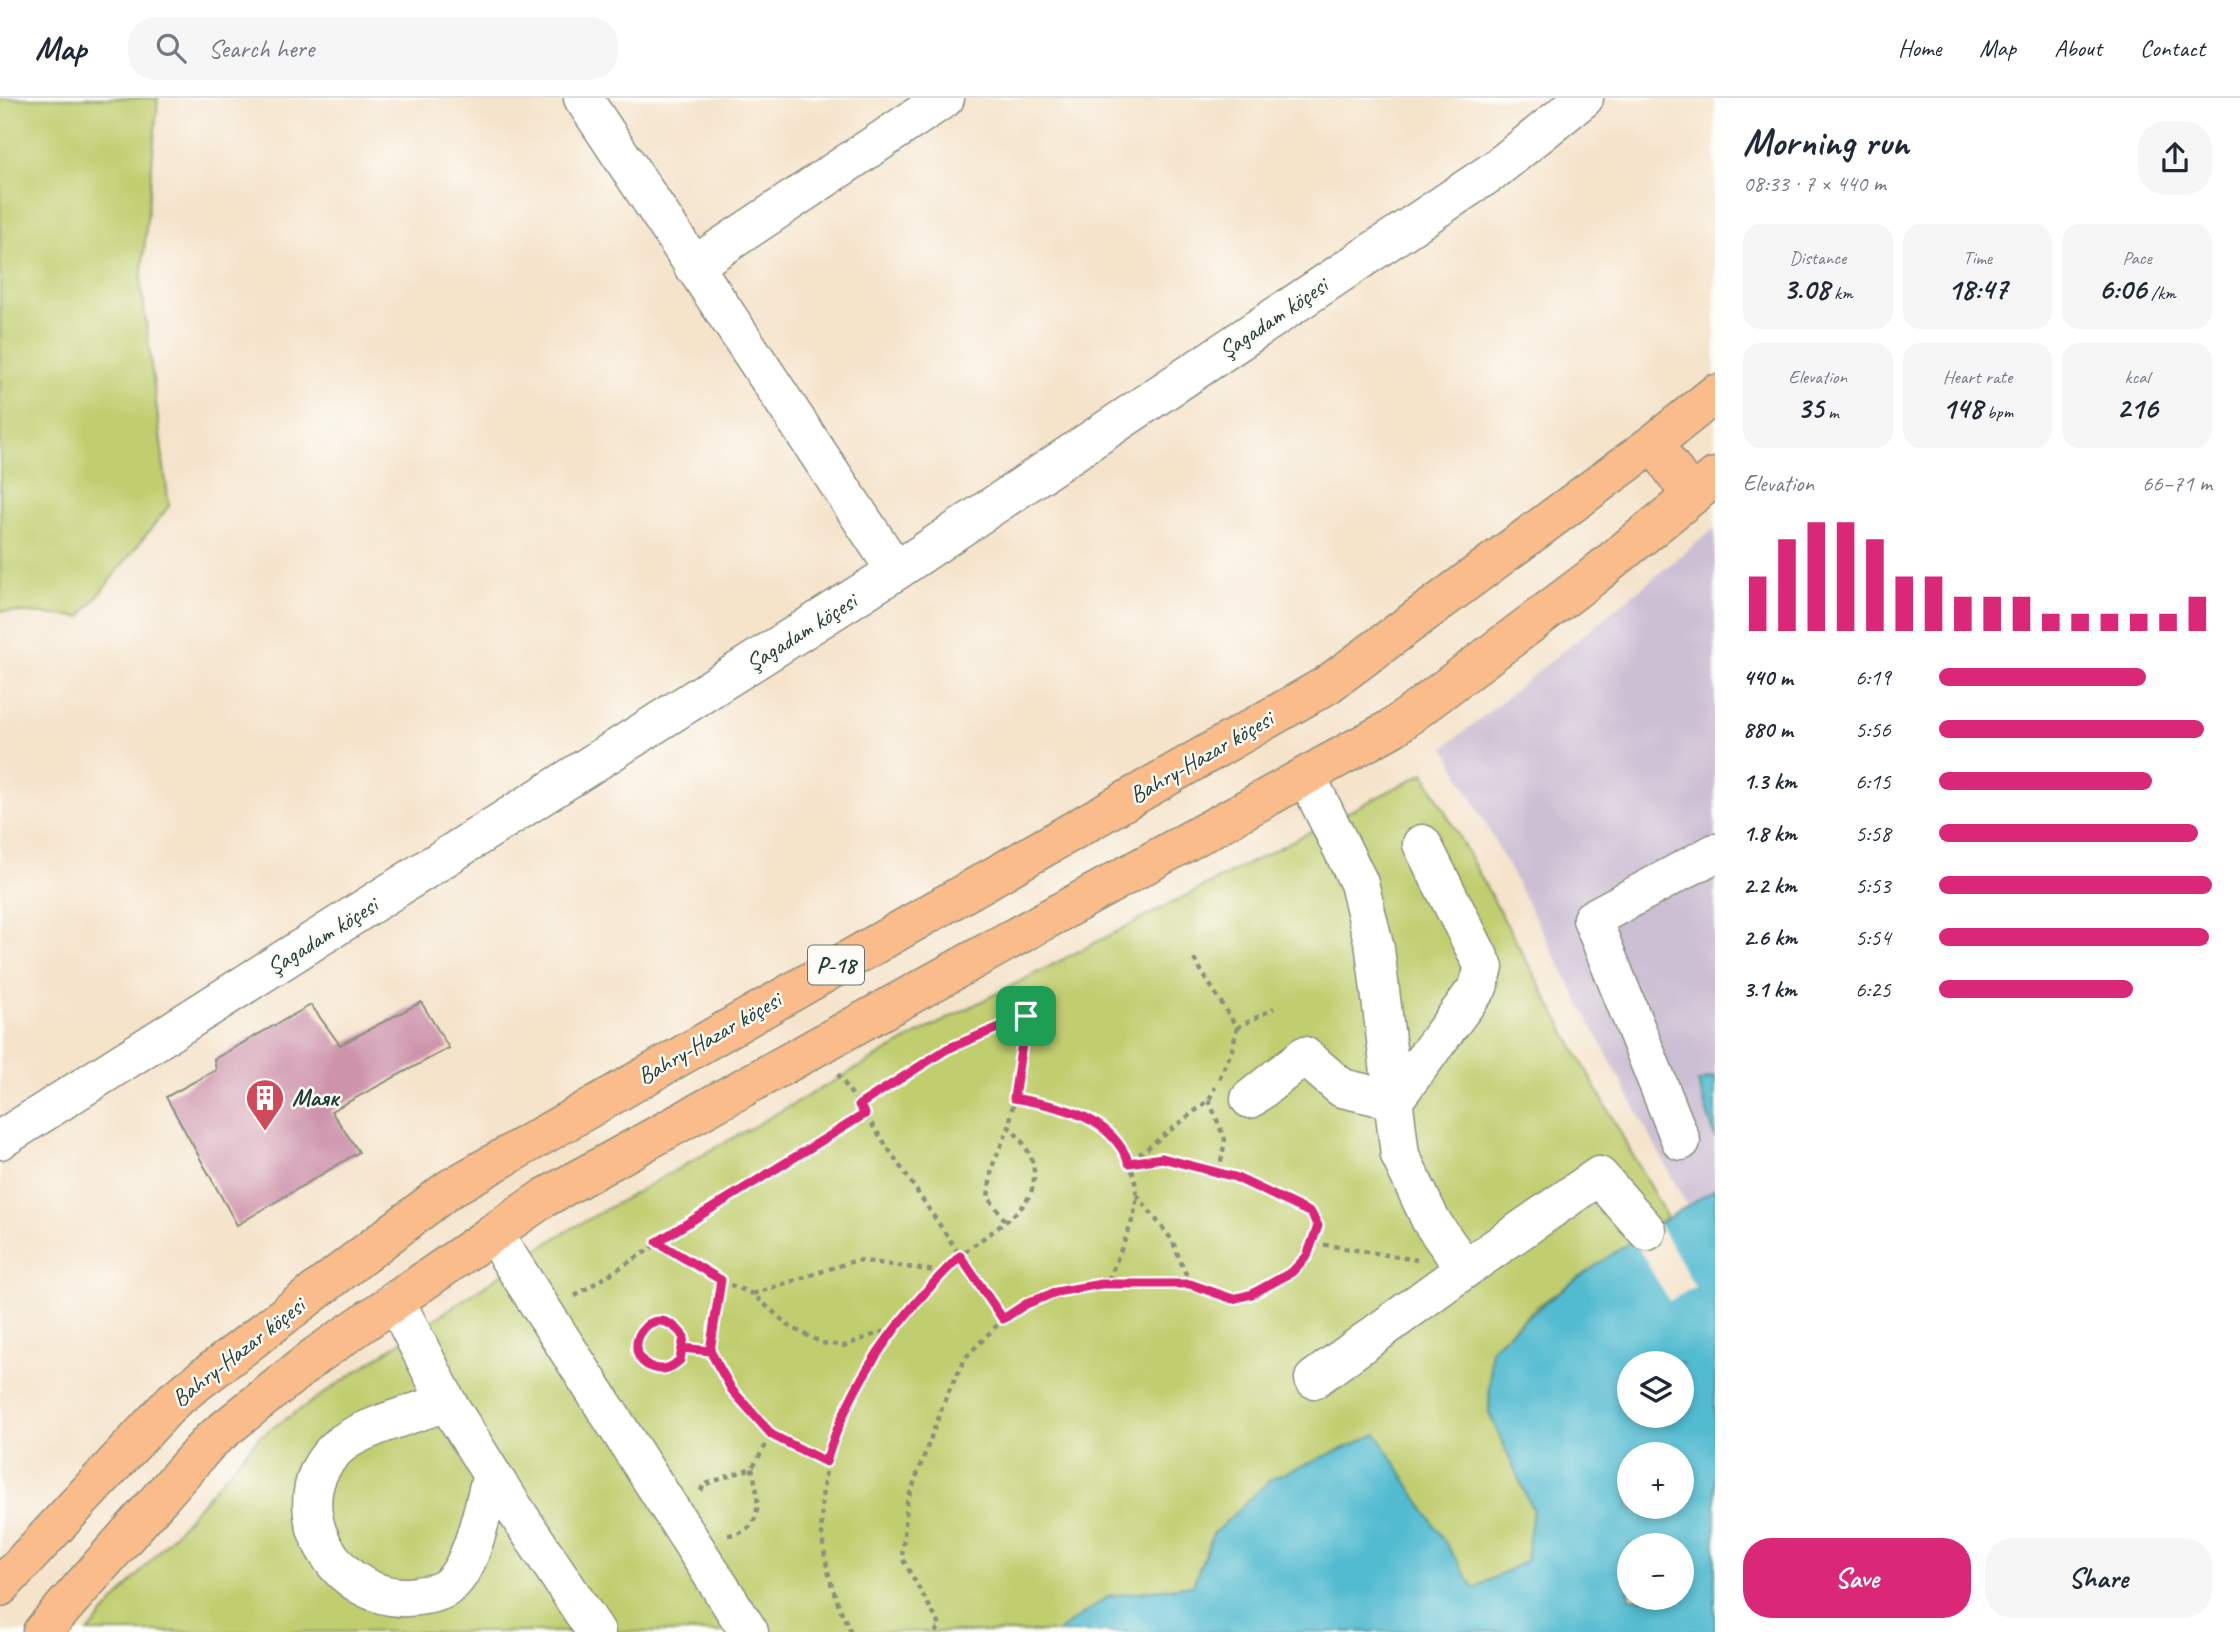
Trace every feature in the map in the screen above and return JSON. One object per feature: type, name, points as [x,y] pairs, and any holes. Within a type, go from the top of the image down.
[{"type":"highway","name":"Bahry-Hazar köçesi","points":[[0,1587],[174,1400],[449,1189],[1327,685],[1654,443],[1715,394]]},
{"type":"highway","points":[[1654,443],[1703,486]]},
{"type":"highway","name":"Bahry-Hazar köçesi","points":[[42,1632],[210,1441],[306,1363],[395,1300],[544,1198],[1394,727],[1591,578],[1703,486]]},
{"type":"highway","points":[[145,1432],[185,1470]]},
{"type":"street","points":[[583,98],[896,571]]},
{"type":"street","points":[[693,265],[945,98]]},
{"type":"street","name":"Şagadam köçesi","points":[[0,1140],[896,571],[1496,169],[1584,98]]},
{"type":"street","points":[[1307,777],[1359,883],[1375,949],[1400,1155],[1430,1221],[1465,1269]]},
{"type":"street","points":[[1394,1100],[1478,987],[1484,967],[1422,844]]},
{"type":"street","points":[[1681,1141],[1592,919],[1715,853]]},
{"type":"street","points":[[1250,1099],[1304,1056],[1342,1088],[1394,1100]]},
{"type":"street","points":[[1314,1379],[1465,1269],[1600,1176],[1647,1231]]},
{"type":"street","points":[[493,1233],[749,1632]]},
{"type":"street","points":[[395,1300],[447,1402],[596,1632]]},
{"type":"street","points":[[447,1402],[358,1435],[339,1446],[325,1464],[312,1506],[321,1542],[350,1579],[372,1592],[397,1600],[428,1595],[448,1587],[464,1565],[492,1475]]},
{"type":"path","points":[[1129,1163],[1209,1100],[1232,1050],[1237,1028],[1194,959]]},
{"type":"path","points":[[1237,1028],[1274,1008]]},
{"type":"path","points":[[859,1105],[947,1049],[1026,1016],[1009,1127],[992,1167],[988,1197],[1005,1220]]},
{"type":"path","points":[[819,1045],[1003,1319]]},
{"type":"path","points":[[1014,1098],[1075,1111],[1101,1126],[1124,1152],[1136,1193],[1136,1204],[1107,1284]]},
{"type":"path","points":[[1209,1100],[1225,1140],[1219,1172]]},
{"type":"path","points":[[546,1315],[657,1242],[865,1114]]},
{"type":"path","points":[[851,1632],[834,1598],[825,1558],[826,1462],[836,1427],[858,1383],[896,1326],[960,1256],[1005,1220],[1031,1192],[1034,1165],[1024,1141],[1009,1127]]},
{"type":"path","points":[[935,1632],[941,1627],[902,1558],[907,1503],[946,1397],[966,1357],[1003,1319],[1026,1304],[1056,1292],[1107,1284],[1190,1284],[1233,1299],[1252,1294],[1292,1272],[1307,1256],[1314,1243],[1318,1226],[1311,1213],[1266,1189],[1219,1172],[1162,1158],[1129,1163]]},
{"type":"path","points":[[1136,1193],[1172,1240],[1190,1284]]},
{"type":"path","points":[[657,1242],[721,1280],[753,1294],[789,1326],[822,1343],[845,1346],[896,1326]]},
{"type":"path","points":[[1314,1243],[1465,1269]]},
{"type":"path","points":[[753,1294],[857,1260],[944,1272]]},
{"type":"path","points":[[721,1280],[710,1351],[732,1390],[772,1435],[826,1462]]},
{"type":"path","points":[[663,1321],[678,1328],[684,1337],[682,1348],[680,1360],[667,1368],[659,1369],[643,1362],[637,1349],[637,1341],[643,1329],[663,1321]]},
{"type":"path","points":[[682,1348],[710,1351]]},
{"type":"path","points":[[698,1499],[703,1485],[752,1468],[772,1435]]},
{"type":"path","points":[[718,1532],[736,1535],[751,1524],[759,1512],[759,1497],[752,1468]]},
{"type":"shaded area","points":[[1715,528],[1715,1076],[1698,1082],[1715,1138],[1715,1189],[1687,1206],[1445,747]]},
{"type":"green space","points":[[0,98],[158,98],[141,284],[169,506],[81,617],[0,611]]},
{"type":"green space","points":[[1424,773],[1667,1218],[1536,1307],[1491,1349],[1489,1413],[1533,1510],[1526,1561],[1474,1588],[1213,1534],[1193,1585],[1109,1596],[1058,1632],[88,1632],[259,1437],[560,1235],[918,1034]]},
{"type":"water","points":[[1715,1076],[1715,1138],[1698,1082]]},
{"type":"water","points":[[1715,1189],[1715,1632],[1058,1632],[1109,1596],[1193,1585],[1213,1534],[1271,1479],[1377,1434],[1474,1588],[1526,1561],[1533,1510],[1489,1413],[1491,1349],[1571,1283]]},
{"type":"pier","points":[[1659,1224],[1695,1287],[1669,1301],[1633,1239]]},
{"type":"building","name":"Маяк","points":[[421,1002],[449,1048],[331,1111],[359,1152],[237,1225],[166,1097],[216,1070],[214,1059],[311,1005],[340,1045]]},
{"type":"place","name":"Маяк","points":[[265,1132]]},
{"type":"route","points":[[1026,1016],[947,1049],[859,1105],[865,1114],[657,1242],[721,1280],[710,1351],[682,1348],[684,1337],[678,1328],[671,1323],[656,1321],[649,1324],[638,1336],[637,1349],[643,1362],[650,1367],[667,1368],[680,1360],[682,1348],[710,1351],[747,1411],[772,1435],[826,1462],[836,1427],[858,1383],[886,1339],[923,1293],[960,1256],[1003,1319],[1026,1304],[1056,1292],[1101,1284],[1190,1284],[1233,1299],[1252,1294],[1292,1272],[1307,1256],[1318,1226],[1311,1213],[1266,1189],[1191,1164],[1162,1158],[1129,1163],[1124,1152],[1101,1126],[1075,1111],[1014,1098],[1026,1016]]}]
